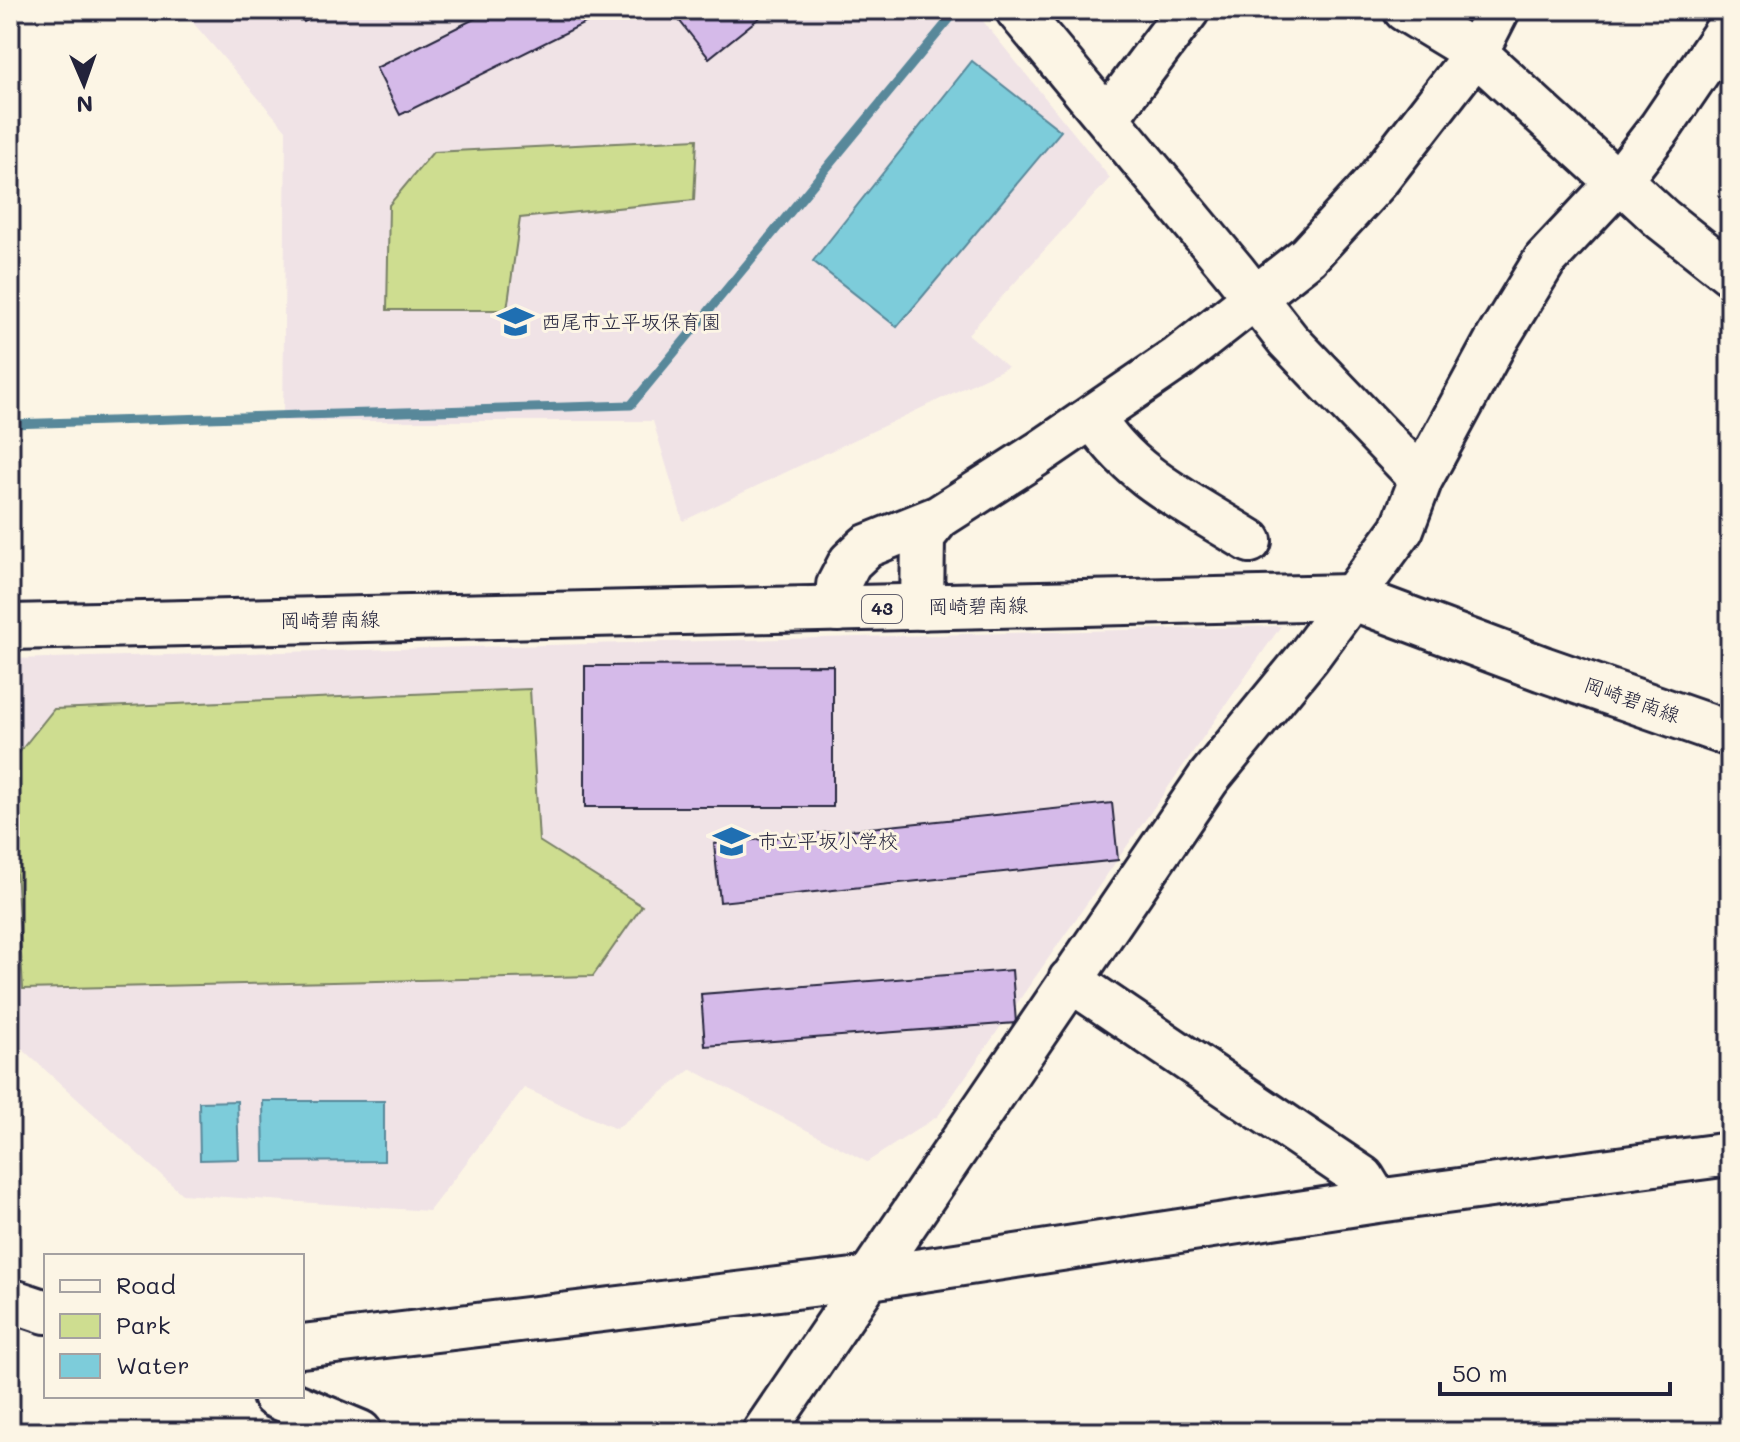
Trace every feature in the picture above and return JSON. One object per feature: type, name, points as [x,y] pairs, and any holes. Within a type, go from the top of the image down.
[{"type":"main road","name":"岡崎碧南線","points":[[10,627],[1351,597],[1543,669],[1730,734]]},
{"type":"street","points":[[1017,10],[1288,340],[1421,479]]},
{"type":"street","points":[[1107,118],[1188,10]]},
{"type":"street","points":[[1405,10],[1476,53],[1608,174],[1620,180],[1662,219],[1730,273]]},
{"type":"street","points":[[838,610],[838,585],[850,562],[867,546],[939,517],[1093,416],[1178,358],[1308,256],[1366,193],[1476,53],[1498,10]]},
{"type":"street","points":[[764,1432],[1208,779],[1308,657],[1402,529],[1421,479],[1497,339],[1545,260],[1620,180],[1660,128],[1730,25]]},
{"type":"street","points":[[1093,416],[1120,454],[1141,473],[1250,541]]},
{"type":"street","points":[[922,608],[923,537],[939,517]]},
{"type":"street","points":[[1070,980],[1363,1178],[1377,1201]]},
{"type":"street","points":[[304,1346],[870,1278],[1377,1201],[1730,1154]]},
{"type":"street","points":[[10,1300],[44,1311]]},
{"type":"street","points":[[279,1398],[360,1432]]},
{"type":"shaded area","points":[[182,10],[974,10],[1110,178],[968,334],[1008,367],[683,521],[653,421],[283,421],[286,130]]},
{"type":"shaded area","points":[[1281,626],[938,1116],[867,1162],[691,1069],[616,1129],[524,1088],[429,1211],[182,1194],[10,1038],[10,659]]},
{"type":"green space","points":[[697,139],[694,200],[520,218],[507,310],[387,310],[389,205],[433,152]]},
{"type":"green space","points":[[530,689],[539,841],[642,906],[593,976],[23,989],[10,764],[54,709]]},
{"type":"water","points":[[972,61],[1061,131],[897,327],[813,261]]},
{"type":"water","points":[[237,1101],[239,1159],[200,1160],[199,1102]]},
{"type":"water","points":[[263,1101],[384,1101],[384,1161],[264,1162]]},
{"type":"building","points":[[298,10],[328,10],[304,22]]},
{"type":"building","points":[[492,10],[611,10],[400,115],[376,68]]},
{"type":"building","points":[[671,10],[769,10],[709,58]]},
{"type":"building","points":[[833,665],[833,807],[585,807],[585,666]]},
{"type":"building","points":[[1112,803],[1118,860],[720,902],[714,844]]},
{"type":"building","points":[[1012,970],[1016,1023],[705,1046],[701,994]]},
{"type":"waterway","points":[[10,424],[631,405],[957,10]]},
{"type":"place","name":"西尾市立平坂保育園","points":[[515,322]]},
{"type":"place","name":"市立平坂小学校","points":[[732,841]]}]
